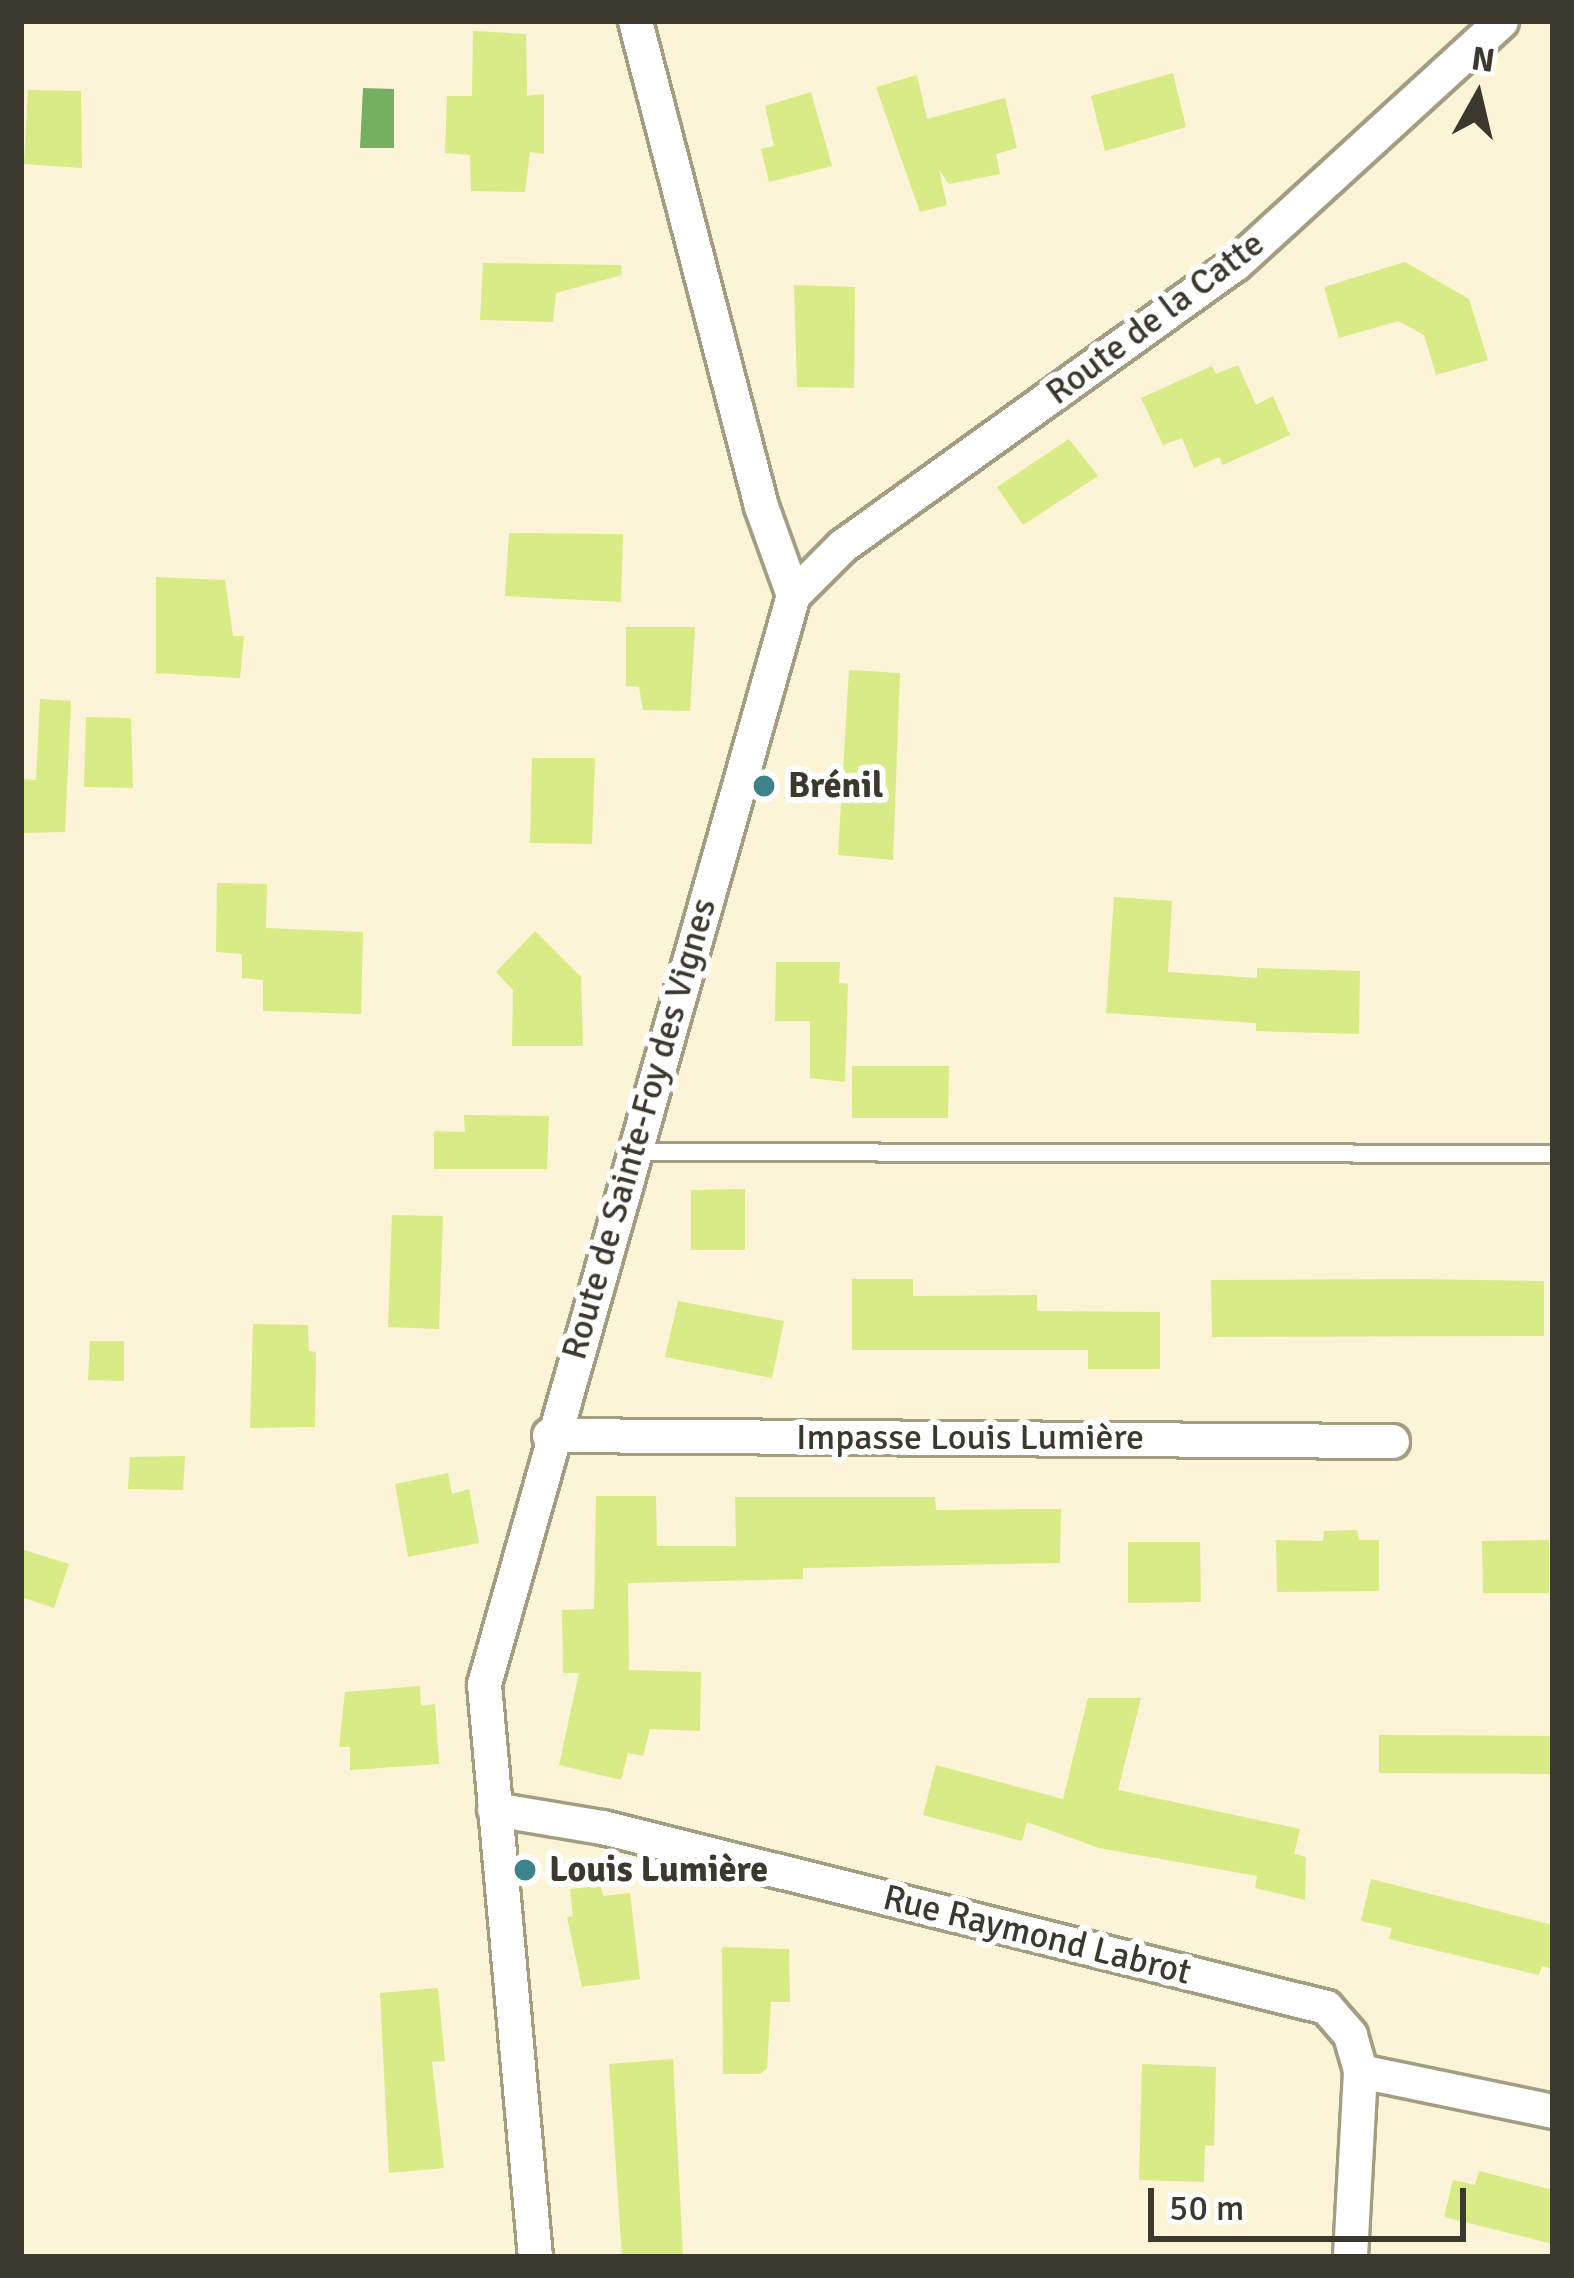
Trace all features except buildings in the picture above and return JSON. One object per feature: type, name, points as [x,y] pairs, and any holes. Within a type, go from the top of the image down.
[{"type":"street","points":[[635,21],[760,506],[793,595]]},
{"type":"street","name":"Route de la Catte","points":[[793,595],[842,546],[1235,264],[1501,21]]},
{"type":"street","name":"Route de Sainte-Foy des Vignes","points":[[535,2257],[484,1684],[549,1435],[793,595]]},
{"type":"street","name":"Impasse Louis Lumière","points":[[549,1435],[1392,1441]]},
{"type":"street","name":"Rue Raymond Labrot","points":[[494,1809],[625,1832],[1326,2007],[1350,2035],[1360,2071],[1350,2257]]},
{"type":"street","points":[[1360,2071],[1553,2111]]},
{"type":"lane","points":[[634,1152],[1553,1154]]},
{"type":"shaded area","points":[[363,88],[394,89],[394,148],[360,148]]},
{"type":"place","name":"Brénil","points":[[764,786]]},
{"type":"place","name":"Louis Lumière","points":[[525,1870]]}]
